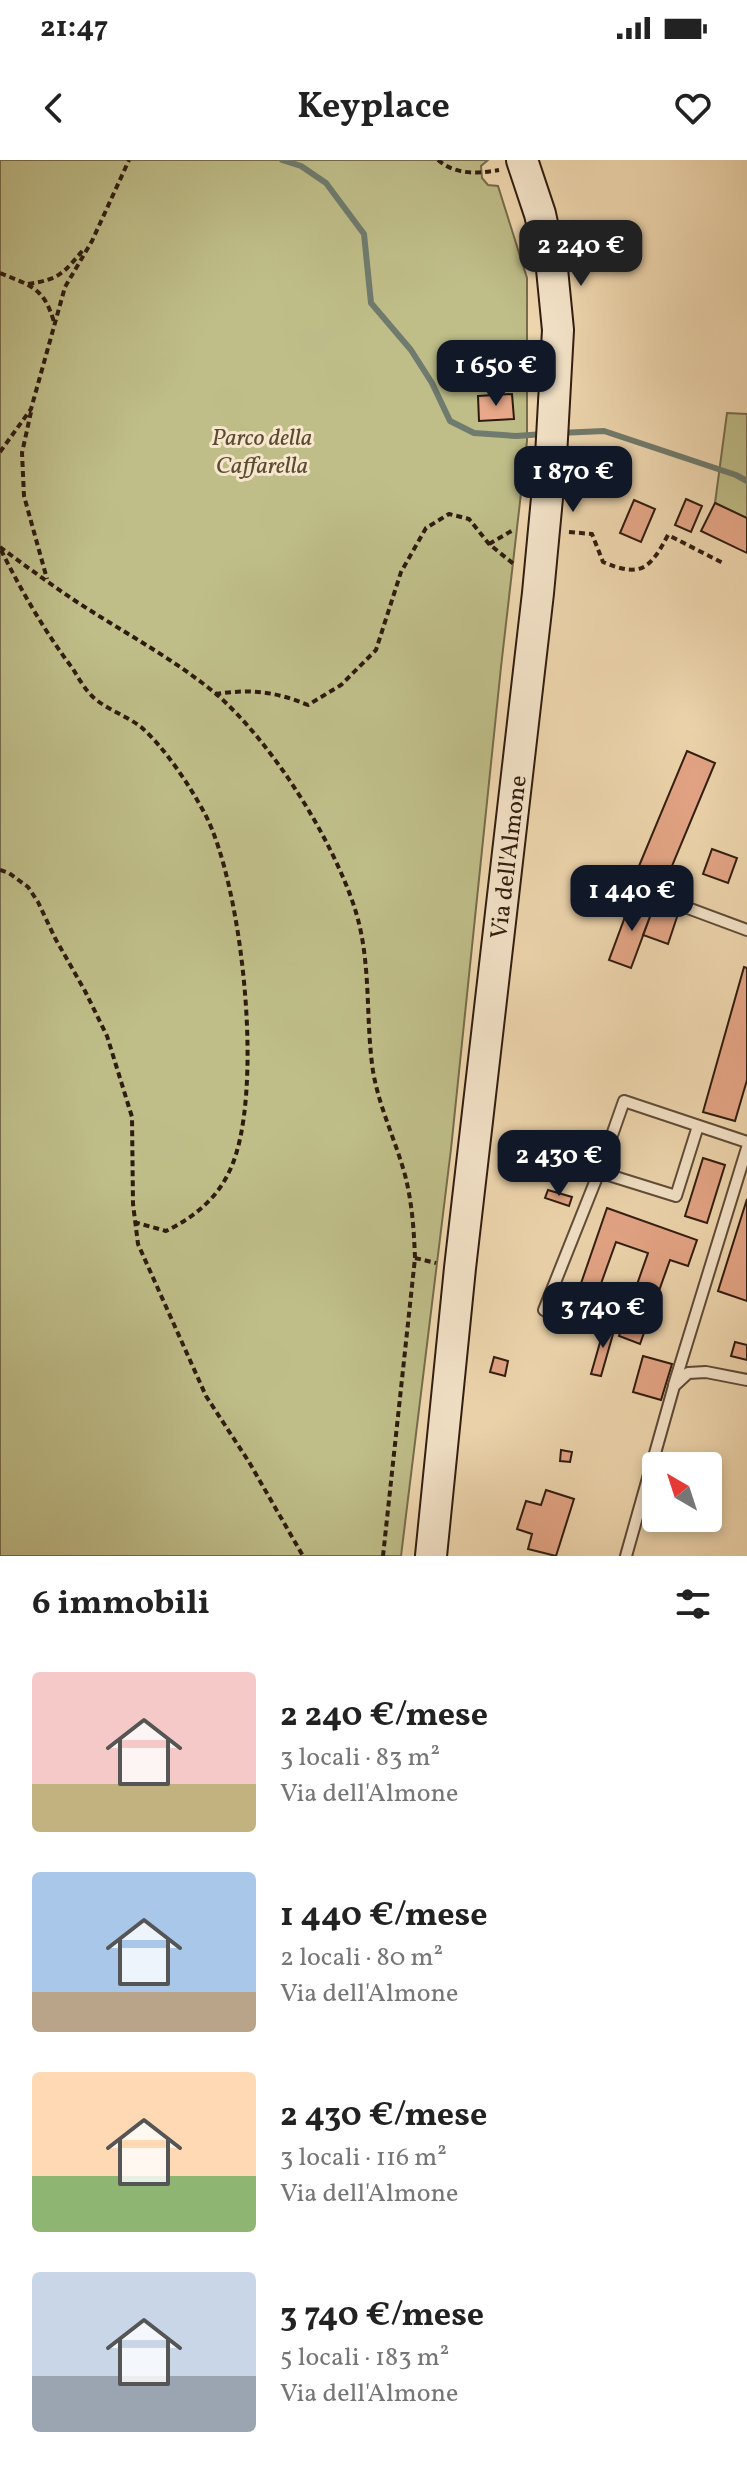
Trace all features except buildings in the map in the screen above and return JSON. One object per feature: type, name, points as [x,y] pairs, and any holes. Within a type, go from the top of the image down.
[{"type":"main road","name":"Via dell'Almone","points":[[431,1556],[551,456],[558,330],[552,269],[540,214],[512,165]]},
{"type":"lane","points":[[634,888],[747,930]]},
{"type":"lane","points":[[544,1310],[624,1101],[747,1145],[626,1556]]},
{"type":"lane","points":[[599,1172],[676,1196],[698,1126]]},
{"type":"lane","points":[[674,1386],[688,1373],[706,1372],[747,1380]]},
{"type":"path","points":[[48,581],[24,496],[22,453],[65,287],[92,241],[129,160]]},
{"type":"path","points":[[438,160],[449,169],[471,174],[512,165]]},
{"type":"path","points":[[28,284],[61,275],[92,241]]},
{"type":"path","points":[[0,273],[28,284],[48,299],[55,325]]},
{"type":"path","points":[[0,452],[31,409]]},
{"type":"path","points":[[215,694],[248,689],[286,696],[308,705],[341,685],[376,650],[401,572],[426,528],[449,514],[469,519],[489,544],[514,565],[541,567]]},
{"type":"path","points":[[489,544],[513,530]]},
{"type":"path","points":[[569,532],[592,534],[603,562],[620,569],[641,570],[655,560],[668,535],[723,563]]},
{"type":"path","points":[[0,548],[157,651],[215,694],[264,745],[320,831],[355,909],[364,950],[373,1070],[383,1115],[405,1176],[415,1258],[383,1556]]},
{"type":"path","points":[[0,548],[25,597],[94,698],[141,728],[179,771],[206,816],[226,867],[242,958],[246,1011],[242,1128],[230,1169],[212,1198],[196,1213],[166,1231],[134,1222]]},
{"type":"path","points":[[0,870],[28,887],[38,902],[107,1036],[132,1117],[134,1222],[138,1244],[206,1396],[249,1462],[303,1556]]},
{"type":"green space","name":"Parco della Caffarella","points":[[0,160],[488,160],[481,166],[482,178],[488,185],[498,186],[527,278],[527,441],[451,1149],[401,1556],[0,1556]]},
{"type":"green space","points":[[727,413],[747,414],[747,518],[715,503]]},
{"type":"waterway","points":[[282,160],[301,166],[326,183],[364,234],[371,303],[411,350],[432,383],[450,421],[474,433],[544,434]]},
{"type":"waterway","points":[[559,433],[604,431],[747,481]]}]
